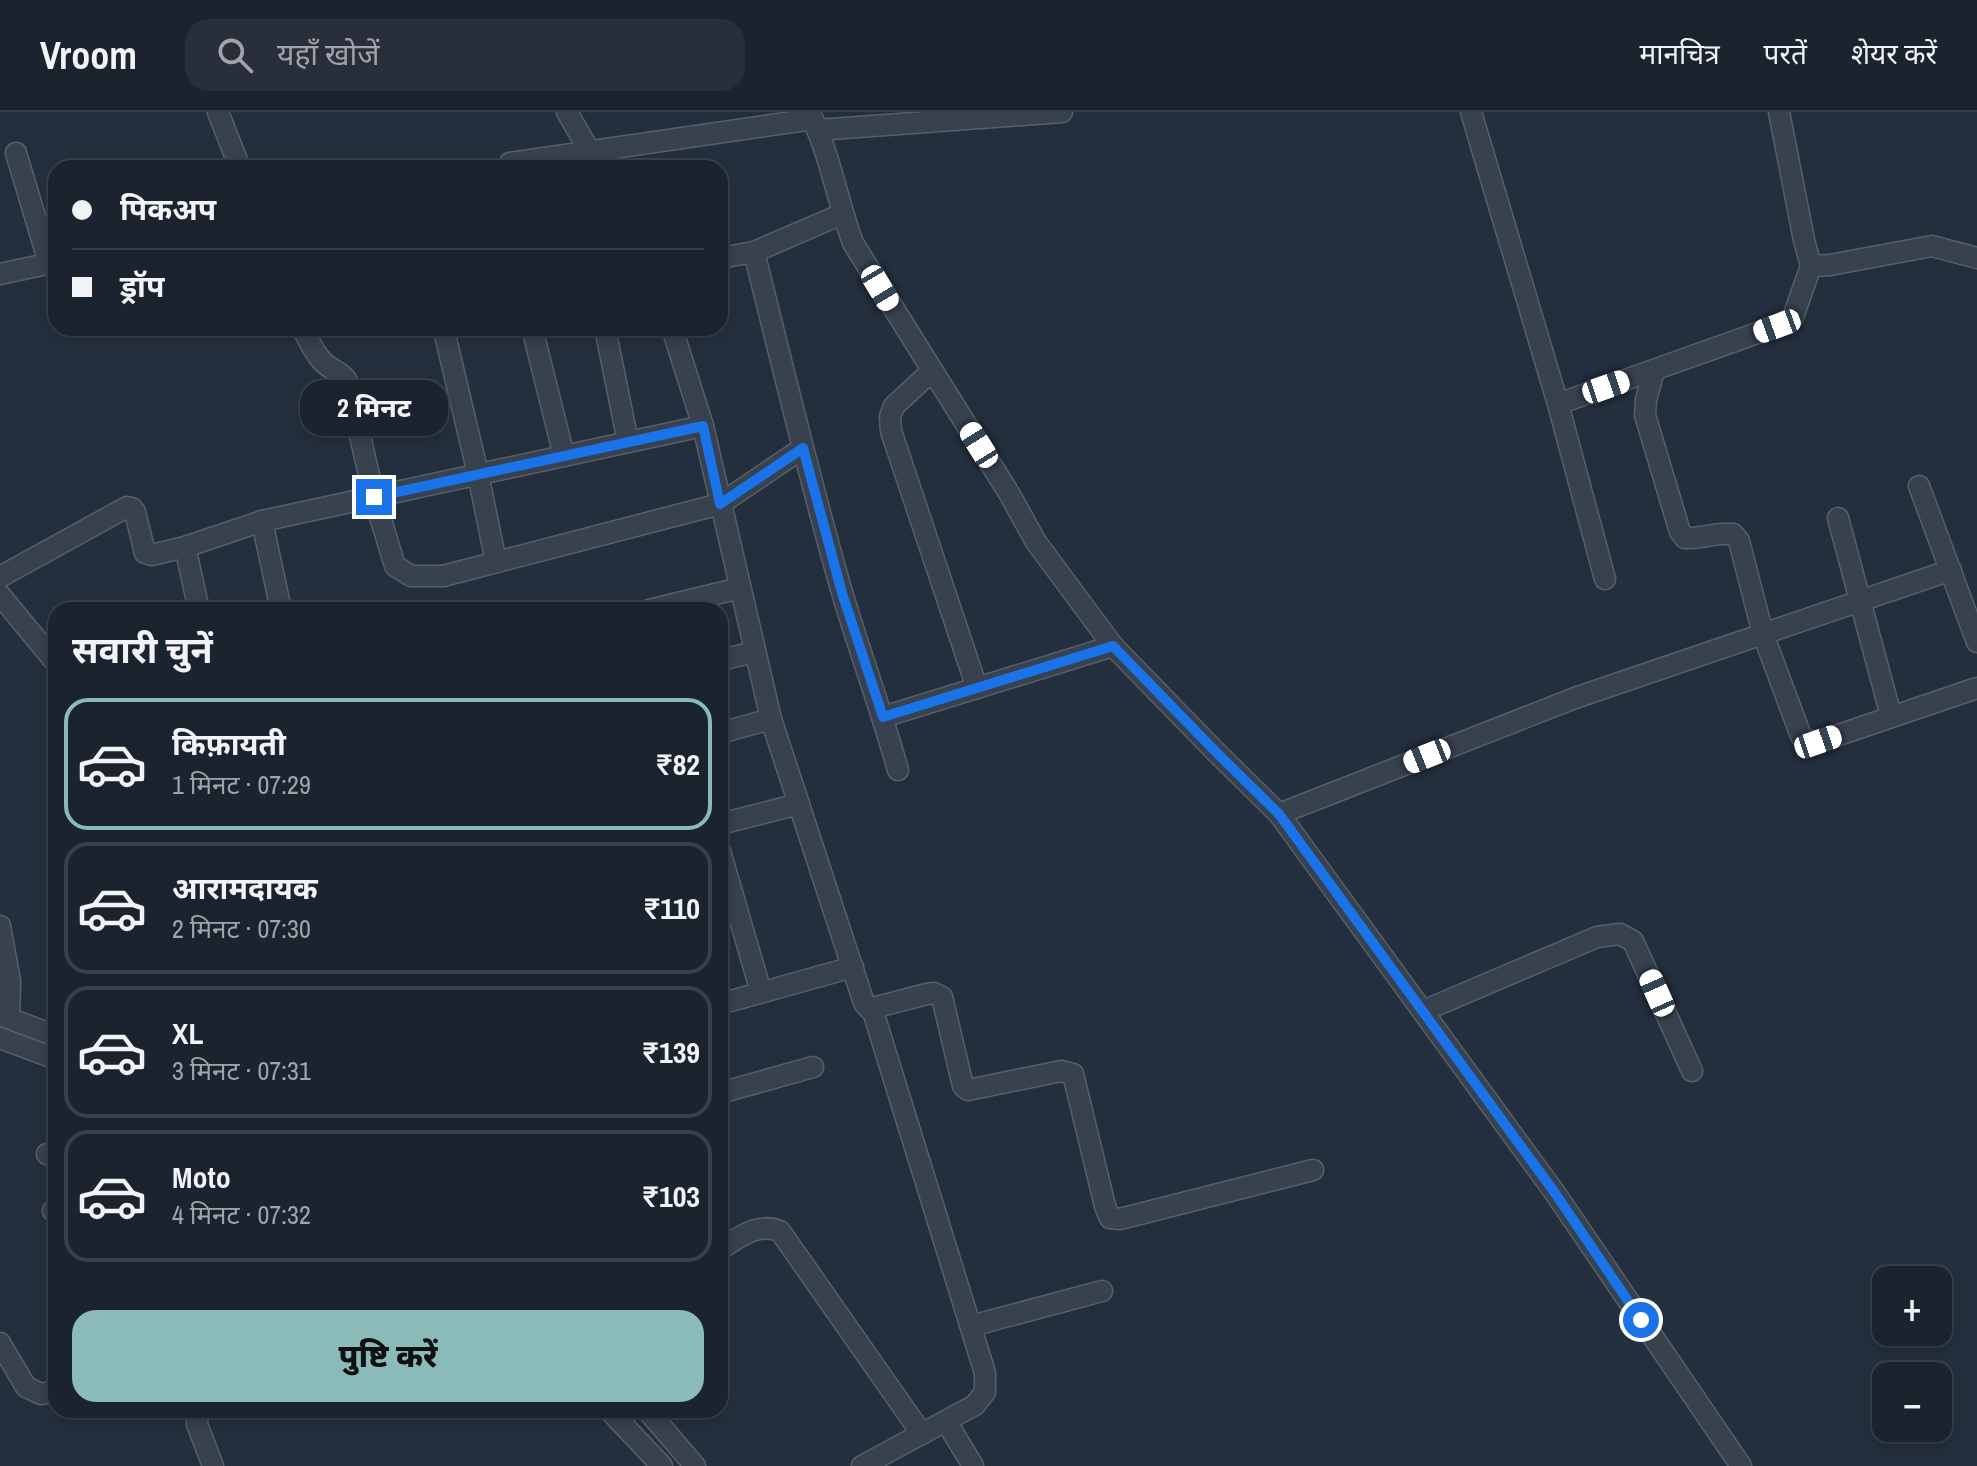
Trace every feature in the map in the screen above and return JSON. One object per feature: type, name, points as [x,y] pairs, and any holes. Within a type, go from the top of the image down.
[{"type":"street","points":[[218,112],[237,160]]},
{"type":"street","points":[[567,112],[590,152]]},
{"type":"street","points":[[532,160],[814,120],[1062,112]]},
{"type":"street","points":[[1471,112],[1558,404],[1605,579]]},
{"type":"street","points":[[1558,404],[1777,326],[1793,317],[1811,266],[1779,112]]},
{"type":"street","points":[[814,120],[853,243],[1036,542],[1113,646],[1279,814],[1555,1193],[1741,1466]]},
{"type":"street","points":[[16,153],[48,247]]},
{"type":"street","points":[[728,257],[754,252],[842,214]]},
{"type":"street","points":[[1811,266],[1932,246],[1977,258]]},
{"type":"street","points":[[754,252],[842,593],[898,770]]},
{"type":"street","points":[[0,274],[48,263]]},
{"type":"street","points":[[306,336],[317,355],[325,364],[344,374],[348,383],[374,497],[395,566],[411,576],[443,576],[720,504],[803,448]]},
{"type":"street","points":[[534,336],[564,456]]},
{"type":"street","points":[[607,336],[628,442]]},
{"type":"street","points":[[675,336],[703,426],[771,719],[864,1003],[869,1009],[927,994],[942,997],[963,1086],[968,1090],[1061,1071],[1073,1074],[1110,1218],[1120,1219],[1313,1170]]},
{"type":"street","points":[[446,339],[496,562]]},
{"type":"street","points":[[1654,370],[1645,415],[1680,532],[1685,538],[1693,539],[1724,532],[1733,534],[1739,541],[1763,634],[1801,736],[1818,742],[1977,688]]},
{"type":"street","points":[[932,371],[894,406],[890,417],[891,431],[977,688]]},
{"type":"street","points":[[0,577],[127,507],[135,512],[145,553],[152,555],[262,521],[703,426]]},
{"type":"street","points":[[1919,486],[1977,642]]},
{"type":"street","points":[[1838,518],[1891,716]]},
{"type":"street","points":[[262,521],[279,602]]},
{"type":"street","points":[[185,547],[197,602]]},
{"type":"street","points":[[1279,814],[1575,698],[1951,570]]},
{"type":"street","points":[[682,602],[740,588]]},
{"type":"street","points":[[0,595],[48,653]]},
{"type":"street","points":[[883,717],[1113,646]]},
{"type":"street","points":[[728,658],[755,652]]},
{"type":"street","points":[[728,731],[771,719]]},
{"type":"street","points":[[728,822],[799,804]]},
{"type":"street","points":[[728,879],[761,992]]},
{"type":"street","points":[[0,926],[10,981],[4,1017],[48,1033]]},
{"type":"street","points":[[1423,1011],[1597,937],[1620,934],[1633,941],[1692,1071]]},
{"type":"street","points":[[728,1002],[853,967]]},
{"type":"street","points":[[862,1466],[975,1405],[985,1392],[985,1373],[875,1018]]},
{"type":"street","points":[[0,1038],[48,1056]]},
{"type":"street","points":[[728,1091],[813,1067]]},
{"type":"street","points":[[728,1244],[757,1228],[770,1227],[780,1231],[922,1434]]},
{"type":"street","points":[[971,1326],[1102,1291]]},
{"type":"street","points":[[0,1343],[26,1387],[41,1394],[48,1393]]},
{"type":"street","points":[[197,1418],[213,1466]]},
{"type":"street","points":[[617,1418],[662,1466]]},
{"type":"street","points":[[654,1418],[695,1466]]},
{"type":"street","points":[[946,1421],[973,1466]]},
{"type":"route","points":[[374,497],[703,426],[720,504],[803,448],[842,593],[883,717],[1113,646],[1279,814],[1555,1193],[1641,1320]]}]
